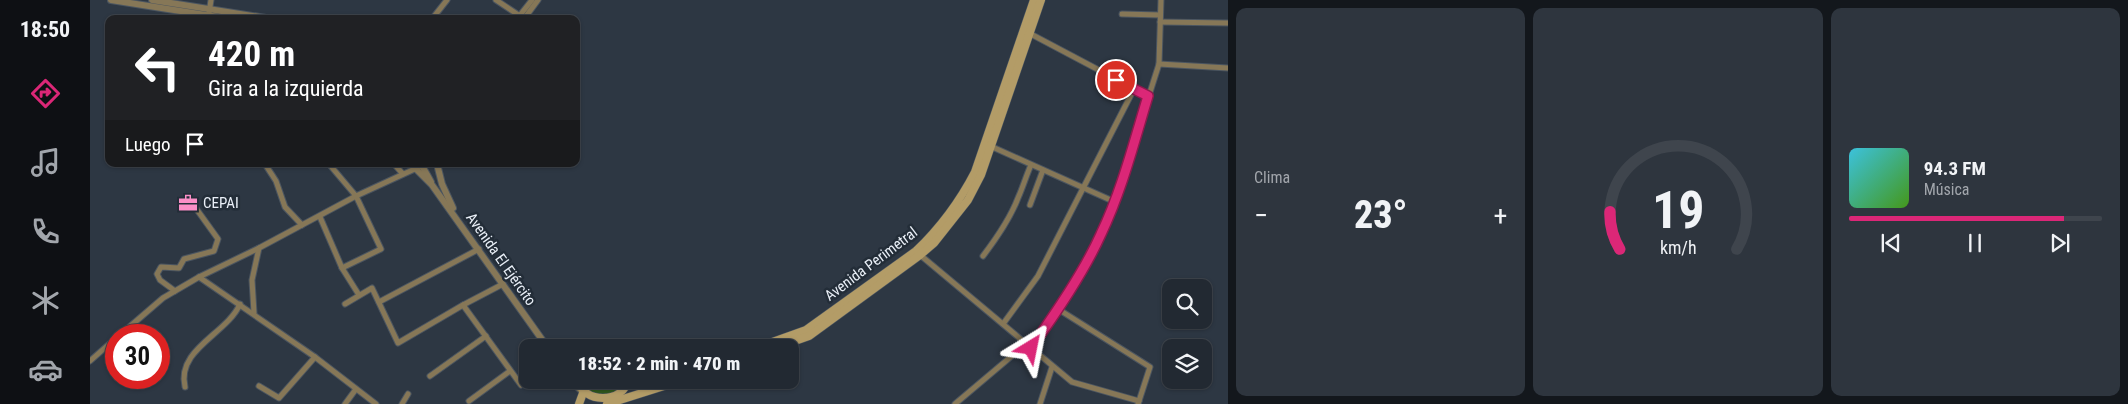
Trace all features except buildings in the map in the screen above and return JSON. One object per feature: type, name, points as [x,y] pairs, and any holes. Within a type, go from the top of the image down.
[{"type":"main road","name":"Avenida Perimetral","points":[[1027,32],[1034,0]]},
{"type":"main road","name":"Avenida Perimetral","points":[[781,339],[806,330],[934,242],[968,200],[981,175],[988,145],[1027,32],[1041,0]]},
{"type":"main road","name":"Avenida Perimetral","points":[[799,340],[809,336],[918,253]]},
{"type":"main road","points":[[579,404],[581,389]]},
{"type":"main road","points":[[610,403],[625,389]]},
{"type":"main road","points":[[582,392],[596,403],[610,403],[654,389]]},
{"type":"street","points":[[112,0],[236,15]]},
{"type":"street","points":[[152,0],[218,15]]},
{"type":"street","points":[[209,12],[211,0]]},
{"type":"street","points":[[437,15],[447,0]]},
{"type":"street","points":[[496,0],[516,15]]},
{"type":"street","points":[[522,15],[532,0]]},
{"type":"street","points":[[523,15],[538,0]]},
{"type":"street","points":[[1031,348],[1058,309],[1101,236],[1115,202],[1158,64],[1161,0]]},
{"type":"street","points":[[1122,14],[1160,15]]},
{"type":"street","points":[[1160,22],[1228,23]]},
{"type":"street","points":[[1027,32],[1148,96]]},
{"type":"street","points":[[1158,64],[1228,68]]},
{"type":"street","points":[[1003,324],[1038,276],[1134,89]]},
{"type":"street","points":[[988,145],[1115,202]]},
{"type":"street","points":[[983,256],[1006,222],[1019,198],[1022,185],[1032,165]]},
{"type":"street","points":[[266,167],[276,181],[285,207],[302,225]]},
{"type":"street","points":[[332,167],[356,196],[382,249],[342,268]]},
{"type":"street","points":[[396,167],[402,174]]},
{"type":"street","points":[[132,324],[162,298],[199,277],[320,217],[356,196],[414,167]]},
{"type":"street","name":"Avenida El Ejército","points":[[418,167],[542,339]]},
{"type":"street","points":[[438,167],[442,184],[457,219]]},
{"type":"street","points":[[1030,205],[1043,170]]},
{"type":"street","points":[[175,291],[160,280],[157,274],[161,268],[178,268],[184,260],[216,249],[218,239],[195,207]]},
{"type":"street","points":[[320,217],[342,268],[359,296]]},
{"type":"street","points":[[254,313],[252,280],[259,248]]},
{"type":"street","points":[[379,302],[479,249]]},
{"type":"street","points":[[918,253],[1072,382],[1138,402],[1150,367],[1058,309]]},
{"type":"street","points":[[199,277],[315,356],[376,404]]},
{"type":"street","points":[[345,304],[372,288],[398,343],[462,304],[503,284]]},
{"type":"street","points":[[185,387],[183,377],[187,364],[204,343],[236,313],[240,304]]},
{"type":"street","points":[[462,304],[519,383]]},
{"type":"street","points":[[430,376],[486,336]]},
{"type":"street","points":[[955,404],[1026,344]]},
{"type":"street","points":[[90,361],[105,348]]},
{"type":"street","points":[[259,386],[279,398],[315,356]]},
{"type":"street","points":[[1040,404],[1052,367]]},
{"type":"street","points":[[469,401],[510,371]]},
{"type":"street","points":[[345,404],[356,389]]},
{"type":"street","points":[[579,389],[582,392]]},
{"type":"street","points":[[402,404],[408,394]]},
{"type":"green space","points":[[587,389],[618,389],[603,398]]},
{"type":"place","name":"CEPAI","points":[[188,203]]},
{"type":"route","points":[[1031,348],[1058,309],[1101,236],[1115,202],[1148,96],[1116,80]]}]
